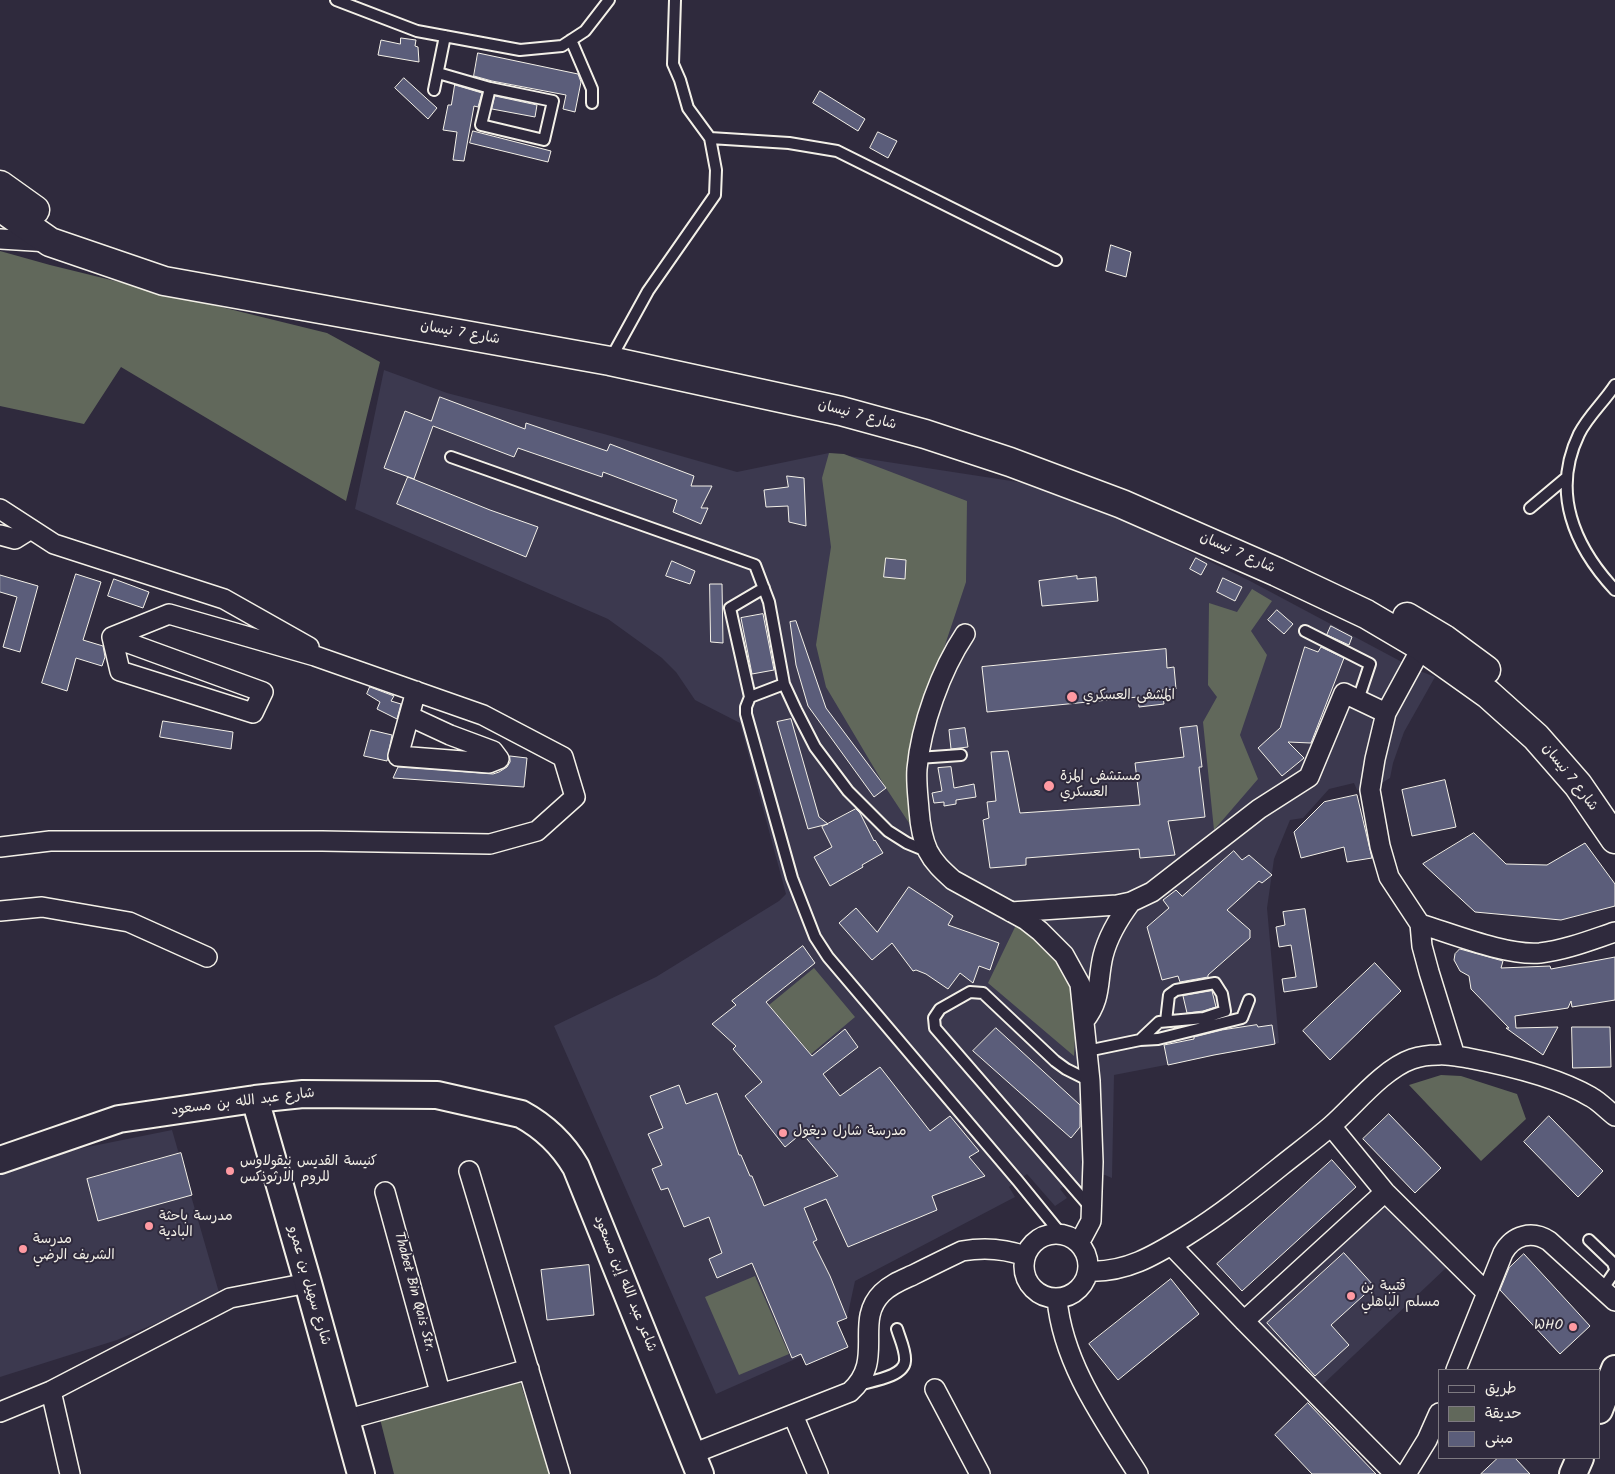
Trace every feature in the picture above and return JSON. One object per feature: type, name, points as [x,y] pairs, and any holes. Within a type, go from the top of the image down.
[{"type":"main road","name":"شارع 7 نيسان","points":[[0,185],[58,226],[169,263],[614,353],[925,434],[1010,462],[1122,504],[1277,572],[1366,614],[1422,647],[1488,694],[1536,737],[1578,785],[1615,839]]},
{"type":"main road","name":"شارع 7 نيسان","points":[[0,207],[50,242],[164,280],[614,353],[846,393],[930,417],[1016,445],[1129,487],[1284,555],[1374,598],[1444,639],[1525,702],[1560,738],[1592,777],[1615,810]]},
{"type":"street","points":[[0,239],[50,242]]},
{"type":"street","points":[[0,508],[54,544],[224,599],[308,645],[315,656]]},
{"type":"street","points":[[0,535],[15,539],[31,529]]},
{"type":"street","points":[[0,847],[50,841],[322,841],[490,844],[537,831],[575,797],[564,757],[483,715],[315,656],[169,614],[112,637]]},
{"type":"street","points":[[965,634],[947,666],[928,717],[918,758],[917,788],[920,821],[924,842],[939,867],[953,880],[1040,930],[1064,955],[1080,984],[1090,1081],[1093,1162],[1092,1210],[1088,1229],[1069,1238]]},
{"type":"street","points":[[112,637],[263,692],[253,713],[120,671],[112,637]]},
{"type":"street","points":[[1422,647],[1386,714],[1370,790],[1380,846],[1389,877],[1420,924],[1422,946],[1455,1056]]},
{"type":"street","points":[[409,716],[450,735],[493,751],[499,759],[489,764],[398,756],[409,716],[416,691]]},
{"type":"street","points":[[1010,912],[1103,906],[1131,902],[1152,892],[1258,809],[1309,778],[1344,694],[1386,714]]},
{"type":"street","points":[[1084,1021],[1090,1014],[1097,997],[1107,943],[1121,915],[1131,902]]},
{"type":"street","points":[[0,910],[42,907],[129,922],[207,957]]},
{"type":"street","points":[[1420,924],[1505,950],[1538,953],[1560,949],[1615,932]]},
{"type":"street","points":[[1088,1271],[1113,1270],[1128,1266],[1171,1245],[1204,1225],[1331,1126],[1386,1075],[1411,1059],[1440,1054],[1511,1068],[1565,1085],[1591,1097],[1615,1116]]},
{"type":"street","name":"شارع عبد الله بن مسعود","points":[[0,1160],[120,1119],[255,1099],[303,1094],[437,1095],[521,1114]]},
{"type":"street","points":[[1591,1097],[1615,1098]]},
{"type":"street","name":"شارع سهيل بن عمرو","points":[[255,1099],[361,1474]]},
{"type":"street","name":"شاعر عبد الله إبن مسعود","points":[[521,1114],[553,1136],[566,1150],[576,1167],[696,1464]]},
{"type":"street","points":[[1331,1126],[1385,1192],[1487,1293]]},
{"type":"street","points":[[469,1171],[560,1474]]},
{"type":"street","name":"Thabet Bin Qais Str.","points":[[386,1192],[440,1392]]},
{"type":"street","points":[[1244,1321],[1385,1192]]},
{"type":"street","points":[[1052,1234],[1069,1238],[1084,1250],[1088,1260],[1088,1271],[1085,1281],[1073,1294],[1057,1299],[1046,1298],[1030,1286],[1025,1277],[1023,1266],[1025,1256],[1035,1241],[1052,1234]]},
{"type":"street","points":[[1456,1369],[1506,1247],[1517,1238],[1530,1235],[1549,1241],[1609,1295]]},
{"type":"street","points":[[1171,1245],[1395,1474]]},
{"type":"street","points":[[696,1464],[793,1415],[842,1396],[857,1386],[866,1370],[868,1361],[871,1311],[875,1302],[889,1287],[962,1251],[987,1248],[1000,1249],[1025,1256]]},
{"type":"street","points":[[0,1412],[51,1391],[230,1298],[308,1283]]},
{"type":"street","points":[[1057,1299],[1062,1333],[1074,1366],[1138,1474]]},
{"type":"street","points":[[345,1420],[440,1392],[529,1369]]},
{"type":"street","points":[[1600,1408],[1614,1377]]},
{"type":"street","points":[[935,1389],[980,1474]]},
{"type":"street","points":[[51,1391],[70,1474]]},
{"type":"street","points":[[793,1415],[818,1474]]},
{"type":"street","points":[[1406,1474],[1427,1440],[1438,1415]]},
{"type":"street","points":[[1573,1474],[1580,1459]]},
{"type":"lane","points":[[336,0],[417,30],[520,50],[562,46],[586,31],[610,0]]},
{"type":"lane","points":[[614,353],[648,291],[715,195],[716,170],[710,138],[688,108],[673,64],[675,0]]},
{"type":"lane","points":[[434,90],[445,36]]},
{"type":"lane","points":[[571,40],[592,89],[592,103]]},
{"type":"lane","points":[[438,73],[490,88],[553,101],[544,140],[481,125],[490,88]]},
{"type":"lane","points":[[710,138],[789,143],[837,151],[1056,260]]},
{"type":"lane","points":[[1615,386],[1586,422],[1579,434],[1569,461],[1567,477],[1568,506],[1576,532],[1596,568],[1615,590]]},
{"type":"lane","points":[[451,457],[756,565],[768,602],[784,684],[816,747],[848,791],[888,831],[907,843],[929,852]]},
{"type":"lane","points":[[1530,508],[1567,477]]},
{"type":"lane","points":[[764,588],[730,608],[750,697],[746,707],[747,721],[792,878],[802,907],[820,946],[1018,1181],[1069,1238]]},
{"type":"lane","points":[[1305,631],[1370,664],[1358,700]]},
{"type":"lane","points":[[750,697],[784,684]]},
{"type":"lane","points":[[918,758],[961,755]]},
{"type":"lane","points":[[1140,1040],[1158,1022],[1204,1018],[1225,1011],[1222,994],[1215,984],[1176,990],[1169,995],[1166,1021]]},
{"type":"lane","points":[[1090,1081],[1077,1076],[1055,1061],[983,993],[970,992],[940,1009],[934,1018],[935,1028],[1092,1210]]},
{"type":"lane","points":[[1087,1051],[1140,1040],[1158,1039],[1242,1018],[1249,1000]]},
{"type":"lane","points":[[1589,1240],[1613,1263],[1615,1270],[1609,1295]]},
{"type":"lane","points":[[857,1386],[896,1374],[903,1367],[905,1358],[898,1329]]},
{"type":"shaded area","name":"مستشفى المزة العسكري","points":[[384,370],[447,393],[604,434],[737,472],[829,453],[1057,488],[1250,581],[1415,669],[1435,677],[1404,732],[1390,778],[1370,790],[1357,790],[1354,783],[1329,789],[1303,818],[1290,820],[1274,859],[1267,908],[1279,1043],[1114,1075],[1112,1178],[1105,1175],[1087,1176],[1088,1182],[1079,1185],[1076,1181],[1069,1183],[1060,1189],[1067,1198],[1055,1206],[1027,1174],[1009,1187],[1015,1197],[855,1281],[847,1318],[838,1322],[848,1347],[806,1365],[802,1356],[716,1394],[554,1026],[656,977],[779,901],[786,894],[740,723],[695,700],[676,672],[662,658],[608,619],[355,509]]},
{"type":"shaded area","points":[[172,1130],[220,1296],[117,1340],[0,1377],[0,1175],[63,1152]]},
{"type":"shaded area","name":"قتيبة بن مسلم الباهلي","points":[[1384,1202],[1447,1267],[1317,1390],[1255,1324]]},
{"type":"green space","points":[[0,251],[327,333],[380,362],[346,501],[121,367],[84,424],[0,406]]},
{"type":"green space","points":[[829,453],[844,454],[967,501],[966,582],[911,747],[911,826],[886,788],[826,687],[816,645],[831,547],[822,478]]},
{"type":"green space","points":[[1252,589],[1272,601],[1251,631],[1267,655],[1240,735],[1258,779],[1214,830],[1203,722],[1217,697],[1208,685],[1209,603],[1237,612]]},
{"type":"green space","points":[[1016,925],[1039,938],[1066,971],[1077,1005],[1074,1056],[988,983]]},
{"type":"green space","points":[[814,968],[855,1017],[811,1054],[769,1005]]},
{"type":"green space","points":[[1441,1075],[1461,1076],[1517,1094],[1526,1119],[1481,1161],[1409,1085]]},
{"type":"green space","points":[[755,1276],[789,1354],[739,1375],[705,1297]]},
{"type":"green space","points":[[517,1373],[551,1474],[394,1474],[378,1411]]},
{"type":"building","points":[[401,38],[416,40],[415,46],[418,47],[419,62],[378,55],[381,40],[400,44]]},
{"type":"building","points":[[478,53],[578,74],[581,82],[575,112],[563,109],[566,95],[474,76]]},
{"type":"building","points":[[404,78],[437,108],[428,119],[395,88]]},
{"type":"building","points":[[455,85],[482,93],[478,107],[474,106],[464,161],[453,160],[457,132],[443,130],[448,105],[451,105]]},
{"type":"building","points":[[820,91],[865,119],[858,131],[813,103]]},
{"type":"building","points":[[495,96],[537,105],[535,117],[492,109]]},
{"type":"building","points":[[473,131],[551,151],[548,162],[470,143]]},
{"type":"building","points":[[878,132],[897,141],[888,158],[870,148]]},
{"type":"building","points":[[1111,245],[1131,252],[1126,277],[1106,271]]},
{"type":"building","points":[[440,397],[525,429],[526,423],[607,451],[610,444],[694,476],[691,486],[712,486],[701,508],[708,508],[701,524],[673,512],[677,500],[603,472],[602,477],[518,448],[514,457],[433,426],[414,479],[384,468],[405,411],[431,421]]},
{"type":"building","points":[[787,476],[804,478],[806,526],[789,522],[788,506],[766,507],[764,490],[788,487]]},
{"type":"building","points":[[408,477],[538,527],[526,557],[397,504]]},
{"type":"building","points":[[886,558],[906,560],[905,579],[884,577]]},
{"type":"building","points":[[1196,558],[1207,564],[1201,575],[1190,569]]},
{"type":"building","points":[[672,561],[695,571],[690,584],[666,576]]},
{"type":"building","points":[[76,574],[101,582],[83,640],[103,646],[105,657],[102,666],[76,658],[67,691],[42,683]]},
{"type":"building","points":[[0,575],[38,586],[20,652],[3,647],[17,597],[0,592]]},
{"type":"building","points":[[1077,576],[1077,579],[1096,577],[1098,601],[1042,606],[1039,581]]},
{"type":"building","points":[[1223,578],[1242,587],[1235,601],[1217,592]]},
{"type":"building","points":[[114,579],[149,592],[143,608],[108,596]]},
{"type":"building","points":[[710,584],[722,584],[723,643],[711,642]]},
{"type":"building","points":[[1277,610],[1293,624],[1284,634],[1268,620]]},
{"type":"building","points":[[763,614],[774,670],[752,674],[741,618]]},
{"type":"building","points":[[796,621],[826,708],[886,788],[874,797],[808,706],[796,665],[790,622]]},
{"type":"building","points":[[1331,626],[1352,637],[1349,645],[1327,635]]},
{"type":"building","points":[[1305,647],[1318,652],[1321,647],[1344,658],[1311,743],[1288,742],[1304,758],[1282,776],[1258,748],[1280,728]]},
{"type":"building","points":[[1166,649],[1167,668],[1174,667],[1176,689],[1162,690],[1164,704],[1139,707],[1138,697],[987,712],[982,667]]},
{"type":"building","points":[[370,687],[394,696],[391,701],[401,704],[397,719],[377,709],[380,702],[367,694]]},
{"type":"building","points":[[791,719],[819,817],[828,824],[808,829],[777,722]]},
{"type":"building","points":[[163,721],[233,732],[231,749],[160,737]]},
{"type":"building","points":[[1197,726],[1202,767],[1199,767],[1205,817],[1168,821],[1175,855],[1140,858],[1139,849],[1026,858],[1026,865],[990,868],[983,820],[989,818],[987,802],[996,801],[991,752],[1008,751],[1020,813],[1140,805],[1135,763],[1184,757],[1180,728]]},
{"type":"building","points":[[965,728],[968,747],[951,749],[949,730]]},
{"type":"building","points":[[371,730],[392,735],[387,761],[364,756]]},
{"type":"building","points":[[510,756],[527,758],[524,787],[393,778],[398,767],[493,774],[507,767],[510,762]]},
{"type":"building","points":[[951,767],[954,788],[974,784],[976,797],[956,800],[956,804],[944,806],[944,802],[934,803],[932,793],[942,791],[938,768]]},
{"type":"building","points":[[1445,780],[1456,827],[1412,836],[1402,790]]},
{"type":"building","points":[[1357,795],[1372,858],[1347,862],[1344,847],[1301,858],[1294,832],[1324,802]]},
{"type":"building","points":[[856,809],[883,853],[830,886],[814,857],[832,847],[822,827]]},
{"type":"building","points":[[1474,833],[1506,864],[1547,865],[1585,843],[1615,884],[1615,906],[1561,920],[1475,912],[1423,864]]},
{"type":"building","points":[[1234,851],[1242,860],[1249,855],[1272,875],[1262,883],[1259,881],[1227,910],[1250,930],[1250,938],[1208,977],[1180,982],[1178,976],[1162,980],[1147,927],[1169,908],[1163,900],[1176,890],[1182,896]]},
{"type":"building","points":[[909,887],[953,916],[948,925],[999,943],[990,970],[979,966],[973,983],[960,973],[948,989],[926,974],[916,970],[913,971],[892,943],[872,960],[839,923],[856,908],[877,932]]},
{"type":"building","points":[[1305,909],[1317,987],[1284,992],[1282,979],[1296,977],[1291,945],[1279,947],[1276,927],[1285,925],[1283,912]]},
{"type":"building","points":[[803,946],[815,963],[766,1002],[812,1056],[845,1029],[858,1047],[823,1074],[840,1096],[880,1067],[930,1131],[950,1116],[979,1151],[969,1157],[985,1176],[932,1196],[937,1210],[848,1247],[826,1199],[804,1208],[817,1240],[813,1242],[830,1276],[847,1318],[837,1322],[848,1347],[806,1365],[801,1354],[792,1358],[752,1263],[717,1278],[709,1259],[722,1253],[709,1217],[684,1227],[668,1188],[661,1190],[652,1169],[662,1165],[648,1134],[663,1128],[650,1096],[679,1085],[686,1104],[717,1093],[739,1155],[741,1155],[750,1176],[752,1176],[764,1206],[838,1176],[802,1133],[785,1147],[745,1096],[762,1082],[733,1049],[736,1046],[712,1024],[736,1005],[732,1001]]},
{"type":"building","points":[[1460,949],[1503,961],[1501,968],[1550,966],[1551,969],[1615,957],[1615,1000],[1572,1007],[1571,1001],[1568,1008],[1515,1016],[1516,1028],[1558,1027],[1543,1055],[1506,1028],[1509,1028],[1471,989],[1469,976],[1460,971],[1454,960],[1455,954]]},
{"type":"building","points":[[1375,963],[1401,991],[1330,1060],[1303,1031]]},
{"type":"building","points":[[1212,991],[1216,1007],[1187,1013],[1183,996]]},
{"type":"building","points":[[1257,1025],[1258,1027],[1272,1025],[1275,1044],[1168,1065],[1164,1045],[1194,1039],[1194,1037],[1222,1030]]},
{"type":"building","points":[[1572,1027],[1610,1027],[1611,1067],[1573,1068]]},
{"type":"building","points":[[996,1028],[1080,1105],[1080,1127],[1071,1138],[973,1051]]},
{"type":"building","points":[[1389,1114],[1441,1168],[1415,1193],[1363,1139]]},
{"type":"building","points":[[1549,1116],[1603,1171],[1578,1197],[1524,1142]]},
{"type":"building","points":[[181,1153],[192,1195],[98,1221],[87,1179]]},
{"type":"building","points":[[1332,1160],[1356,1187],[1242,1291],[1217,1264]]},
{"type":"building","name":"قتيبة بن مسلم الباهلي","points":[[1344,1253],[1374,1286],[1331,1325],[1349,1345],[1315,1376],[1267,1323]]},
{"type":"building","points":[[1524,1254],[1590,1326],[1560,1354],[1500,1290],[1509,1268]]},
{"type":"building","points":[[589,1265],[594,1315],[547,1320],[541,1270]]},
{"type":"building","points":[[1171,1279],[1199,1314],[1118,1380],[1089,1344]]},
{"type":"building","points":[[1308,1403],[1376,1474],[1312,1474],[1275,1435]]},
{"type":"building","points":[[1497,1459],[1516,1459],[1530,1474],[1481,1474]]},
{"type":"place","name":"المشفى العسكري","points":[[1072,697]]},
{"type":"place","name":"مستشفى المزة العسكري","points":[[1049,786]]},
{"type":"place","name":"مدرسة شارل ديغول","points":[[783,1133]]},
{"type":"place","name":"كنيسة القديس نيقولاوس للروم الارثوذكس","points":[[230,1171]]},
{"type":"place","name":"مدرسة باحثة البادية","points":[[149,1226]]},
{"type":"place","name":"مدرسة الشريف الرضي","points":[[23,1249]]},
{"type":"place","name":"قتيبة بن مسلم الباهلي","points":[[1351,1296]]},
{"type":"place","name":"WHO","points":[[1573,1327]]}]
